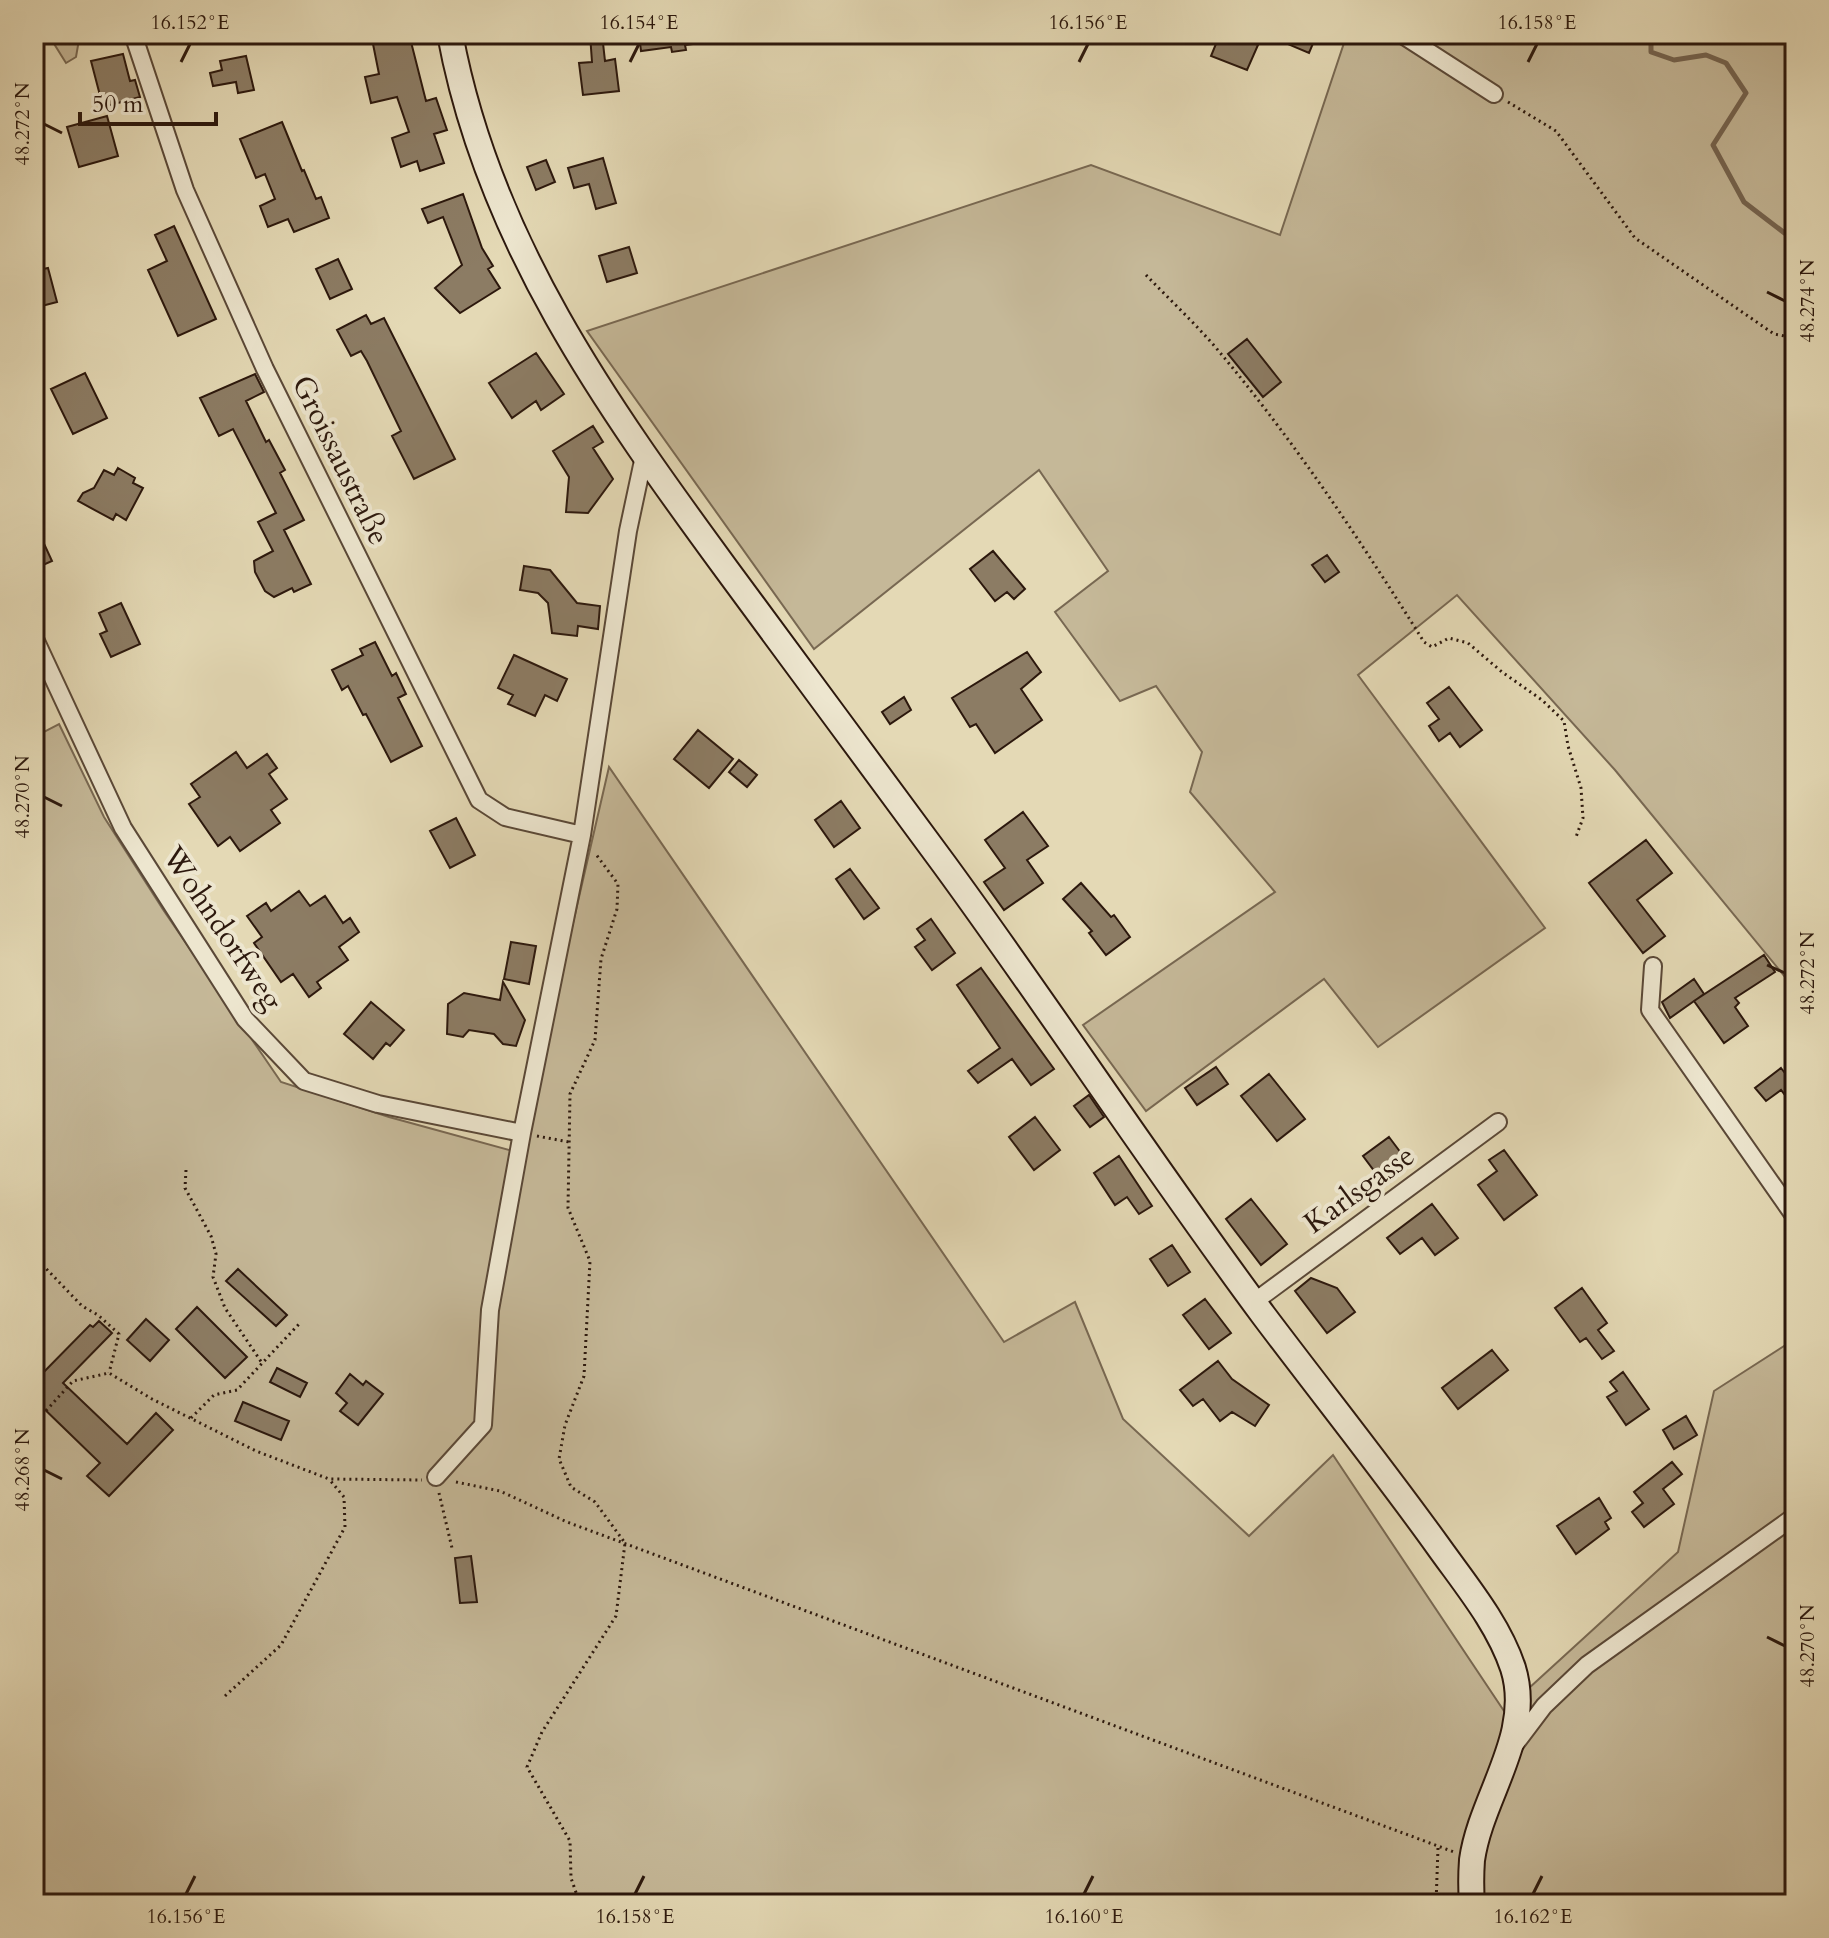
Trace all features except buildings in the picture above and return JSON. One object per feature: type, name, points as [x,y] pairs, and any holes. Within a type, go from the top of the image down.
[{"type":"street","name":"Groissaustraße","points":[[133,34],[185,190],[265,369],[479,800],[505,817],[582,835]]},
{"type":"street","points":[[450,34],[460,84],[485,167],[528,262],[574,350],[644,456],[969,899],[1254,1302],[1421,1522],[1484,1610],[1502,1641],[1518,1688],[1518,1709],[1507,1755],[1480,1829],[1473,1859],[1472,1904]]},
{"type":"street","points":[[1401,34],[1494,94]]},
{"type":"street","points":[[436,1477],[483,1425],[490,1310],[582,835],[628,531],[644,456]]},
{"type":"street","name":"Wohndorfweg","points":[[34,637],[123,828],[245,1019],[304,1081],[378,1104],[522,1133]]},
{"type":"street","points":[[1653,966],[1650,1010],[1795,1217]]},
{"type":"street","name":"Karlsgasse","points":[[1254,1302],[1498,1122]]},
{"type":"street","points":[[1507,1755],[1544,1706],[1587,1665],[1795,1516]]},
{"type":"path","points":[[1494,94],[1556,131],[1635,238],[1774,334],[1795,338]]},
{"type":"path","points":[[1146,275],[1221,353],[1284,434],[1364,546],[1424,642],[1432,647],[1449,638],[1468,643],[1542,700],[1564,721],[1581,788],[1583,818],[1576,837]]},
{"type":"path","points":[[580,1904],[571,1878],[570,1841],[527,1767],[542,1732],[616,1616],[625,1543],[595,1502],[571,1487],[559,1459],[565,1425],[584,1376],[590,1261],[568,1208],[570,1094],[595,1040],[601,959],[617,909],[618,884],[582,835]]},
{"type":"path","points":[[522,1133],[569,1142]]},
{"type":"path","points":[[186,1170],[185,1188],[211,1236],[216,1254],[213,1277],[225,1308],[262,1363]]},
{"type":"path","points":[[34,1256],[82,1306],[98,1315],[119,1334],[109,1373]]},
{"type":"path","points":[[191,1418],[214,1395],[237,1390],[299,1324]]},
{"type":"path","points":[[34,1424],[73,1381],[109,1373],[256,1451],[329,1479],[417,1481],[436,1477],[500,1491],[567,1522],[1473,1859]]},
{"type":"path","points":[[436,1477],[452,1548]]},
{"type":"path","points":[[225,1696],[281,1645],[345,1527],[344,1497],[329,1479]]},
{"type":"path","points":[[1436,1904],[1438,1846]]},
{"type":"shaded area","points":[[34,34],[80,34],[76,57],[66,63],[51,39],[34,43]]},
{"type":"shaded area","points":[[1347,34],[1795,34],[1795,989],[1615,770],[1457,595],[1358,675],[1545,928],[1378,1047],[1324,979],[1146,1111],[1083,1025],[1275,892],[1190,792],[1202,752],[1156,686],[1120,701],[1055,612],[1108,571],[1039,470],[814,649],[587,331],[1091,165],[1280,235]]},
{"type":"shaded area","points":[[59,724],[104,817],[281,1082],[389,1117],[520,1153],[609,767],[1004,1342],[1075,1302],[1123,1419],[1249,1536],[1333,1455],[1504,1711],[1678,1552],[1714,1391],[1795,1339],[1795,1904],[34,1904],[34,737]]},
{"type":"waterway","points":[[1651,34],[1651,52],[1674,60],[1706,55],[1726,63],[1746,93],[1713,145],[1744,202],[1795,241]]}]
